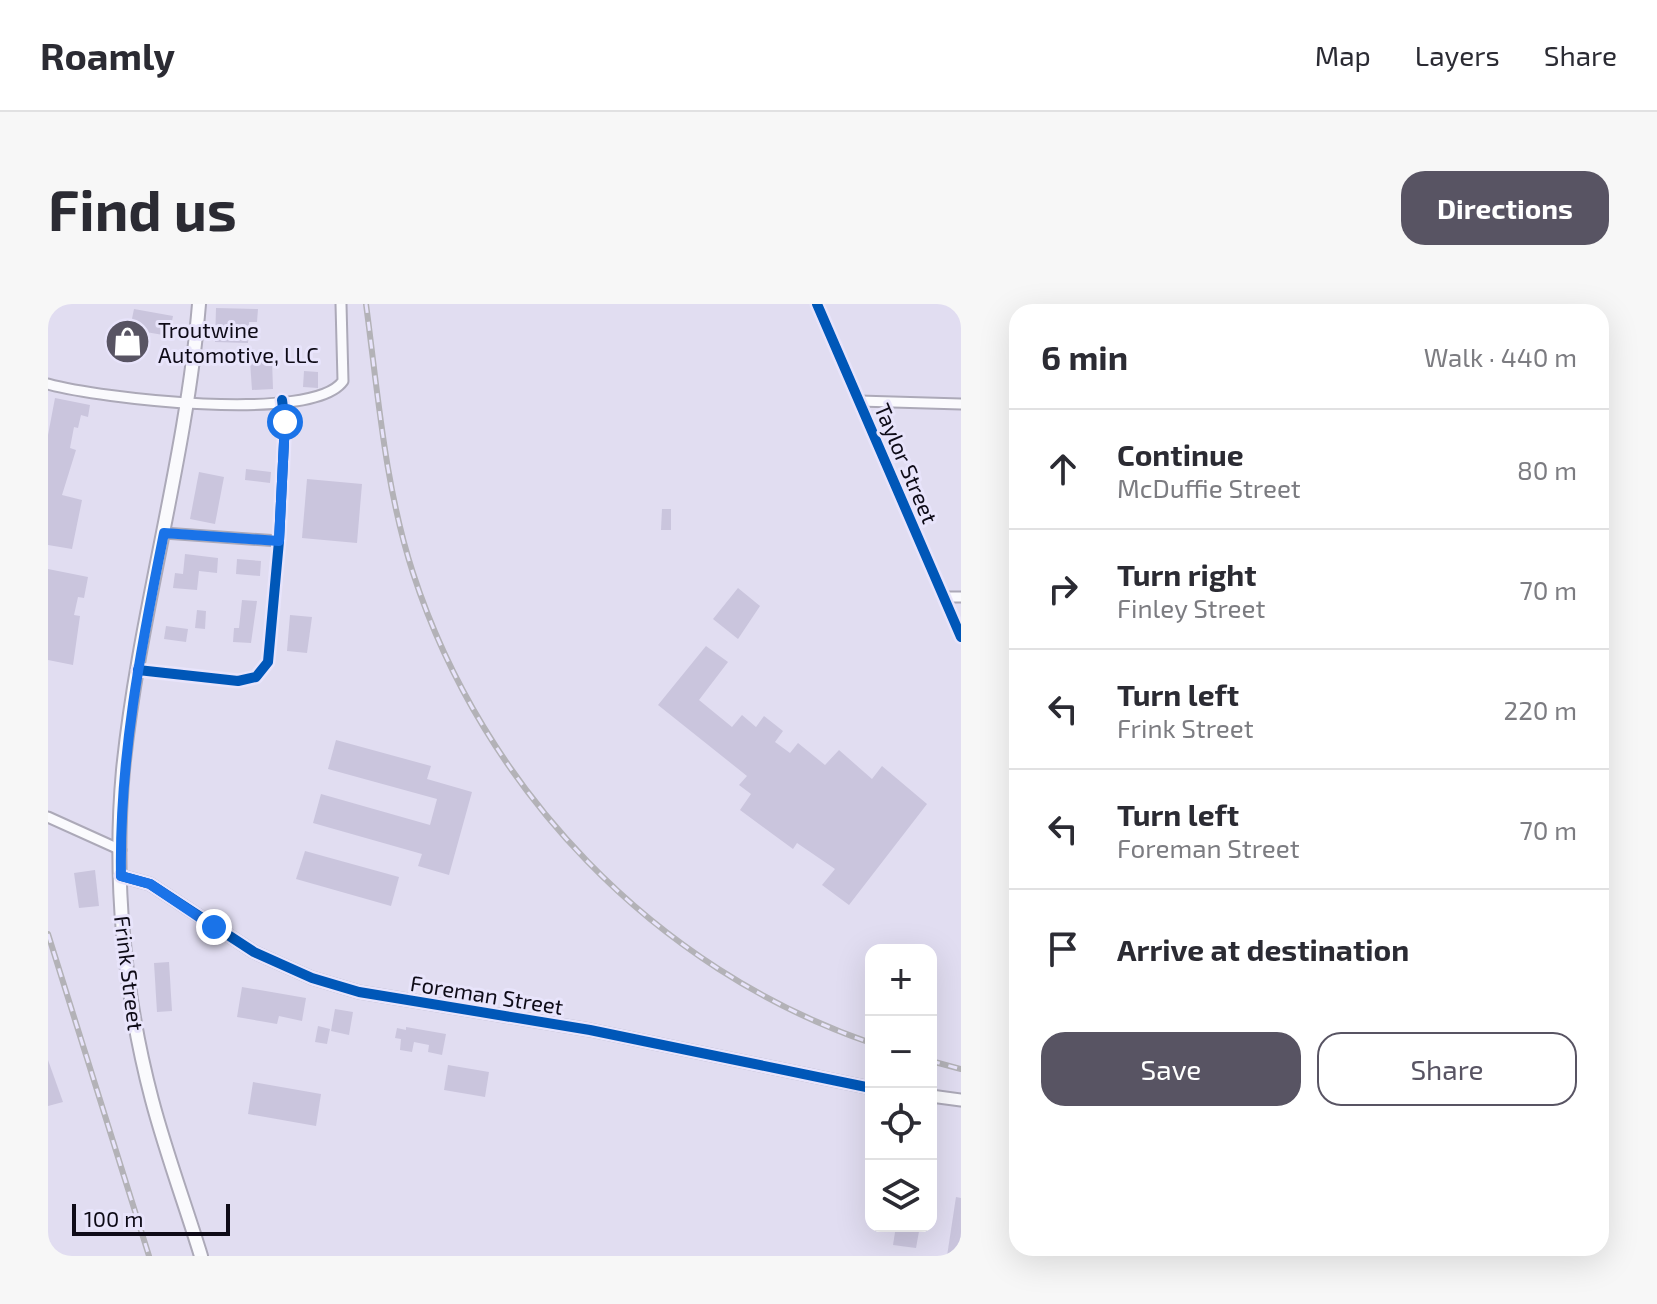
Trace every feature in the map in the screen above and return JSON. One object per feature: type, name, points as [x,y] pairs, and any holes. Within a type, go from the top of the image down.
[{"type":"main road","name":"Frink Street","points":[[199,304],[187,406],[138,670],[123,772],[121,876],[129,987],[143,1062],[201,1256]]},
{"type":"street","points":[[48,384],[187,406],[322,397],[338,388],[345,373],[341,304]]},
{"type":"street","name":"Taylor Street","points":[[817,304],[961,637]]},
{"type":"street","points":[[138,670],[238,681],[248,680],[263,670],[270,653],[279,541],[285,422],[282,400]]},
{"type":"street","points":[[859,401],[961,404]]},
{"type":"street","points":[[164,533],[279,541]]},
{"type":"street","points":[[943,597],[961,597]]},
{"type":"street","points":[[48,817],[121,850]]},
{"type":"street","name":"Foreman Street","points":[[121,876],[150,884],[234,940],[276,962],[359,992],[590,1030],[865,1087]]},
{"type":"street","points":[[937,1097],[961,1100]]},
{"type":"building","points":[[216,308],[258,309],[257,322],[249,322],[248,343],[215,342]]},
{"type":"building","points":[[134,309],[173,316],[169,336],[140,331],[134,363],[114,359],[119,331],[129,333]]},
{"type":"building","points":[[272,360],[273,389],[252,390],[250,361]]},
{"type":"building","points":[[304,371],[318,372],[318,388],[303,387]]},
{"type":"building","points":[[55,398],[90,405],[88,417],[81,415],[78,428],[74,427],[70,448],[76,450],[62,495],[82,500],[72,549],[48,545],[48,435]]},
{"type":"building","points":[[246,469],[271,472],[270,483],[245,480]]},
{"type":"building","points":[[199,472],[224,477],[215,524],[190,519]]},
{"type":"building","points":[[307,479],[362,484],[357,543],[302,538]]},
{"type":"building","points":[[662,509],[671,509],[671,530],[661,530]]},
{"type":"building","points":[[185,554],[218,558],[217,573],[199,571],[197,590],[173,588],[175,573],[183,574]]},
{"type":"building","points":[[237,559],[261,561],[260,576],[236,574]]},
{"type":"building","points":[[48,569],[88,577],[84,598],[78,597],[74,615],[80,616],[73,665],[48,660]]},
{"type":"building","points":[[738,588],[760,606],[738,639],[713,619]]},
{"type":"building","points":[[242,600],[257,601],[251,643],[233,642],[234,628],[239,628]]},
{"type":"building","points":[[197,610],[206,611],[205,629],[195,628]]},
{"type":"building","points":[[290,615],[312,617],[307,653],[287,651]]},
{"type":"building","points":[[166,626],[188,629],[186,642],[164,639]]},
{"type":"building","points":[[706,646],[728,662],[699,700],[732,727],[742,715],[756,727],[764,716],[783,731],[775,742],[790,753],[798,743],[825,765],[839,750],[872,779],[882,766],[927,804],[849,905],[822,885],[835,869],[797,843],[793,849],[740,810],[751,794],[739,785],[747,776],[658,705]]},
{"type":"building","points":[[336,740],[431,766],[427,779],[472,792],[449,875],[418,866],[422,854],[313,823],[321,794],[430,825],[437,799],[328,769]]},
{"type":"building","points":[[305,851],[399,877],[391,906],[296,879]]},
{"type":"building","points":[[95,870],[99,906],[79,908],[74,873]]},
{"type":"building","points":[[169,962],[172,1011],[157,1012],[154,963]]},
{"type":"building","points":[[242,987],[306,998],[302,1021],[279,1016],[277,1024],[237,1017]]},
{"type":"building","points":[[335,1009],[353,1012],[349,1035],[331,1031]]},
{"type":"building","points":[[318,1026],[330,1029],[327,1044],[315,1042]]},
{"type":"building","points":[[406,1027],[446,1034],[442,1055],[428,1052],[429,1045],[414,1042],[412,1052],[400,1050],[401,1039],[395,1038],[397,1028],[406,1030]]},
{"type":"building","points":[[48,1060],[63,1102],[48,1106]]},
{"type":"building","points":[[448,1065],[489,1072],[485,1097],[444,1090]]},
{"type":"building","points":[[253,1082],[321,1094],[316,1126],[248,1114]]},
{"type":"building","points":[[956,1197],[961,1198],[961,1256],[947,1256]]},
{"type":"building","points":[[895,1232],[919,1232],[916,1248],[893,1245]]},
{"type":"railway","points":[[366,304],[384,440],[403,540],[444,652],[484,727],[532,797],[587,861],[650,919],[718,969],[792,1010],[865,1040]]},
{"type":"railway","points":[[48,934],[149,1256]]},
{"type":"railway","points":[[937,1063],[961,1069]]},
{"type":"cycle path","points":[[817,304],[961,637]]},
{"type":"cycle path","points":[[138,670],[238,681],[256,677],[268,662],[279,541],[285,422],[282,400]]},
{"type":"cycle path","points":[[121,876],[150,884],[254,952],[312,978],[359,992],[590,1030],[865,1087]]},
{"type":"place","name":"Troutwine Automotive, LLC","points":[[127,342]]},
{"type":"route","points":[[214,927],[150,884],[121,876],[123,772],[131,707],[164,533],[279,541],[285,422]]}]
